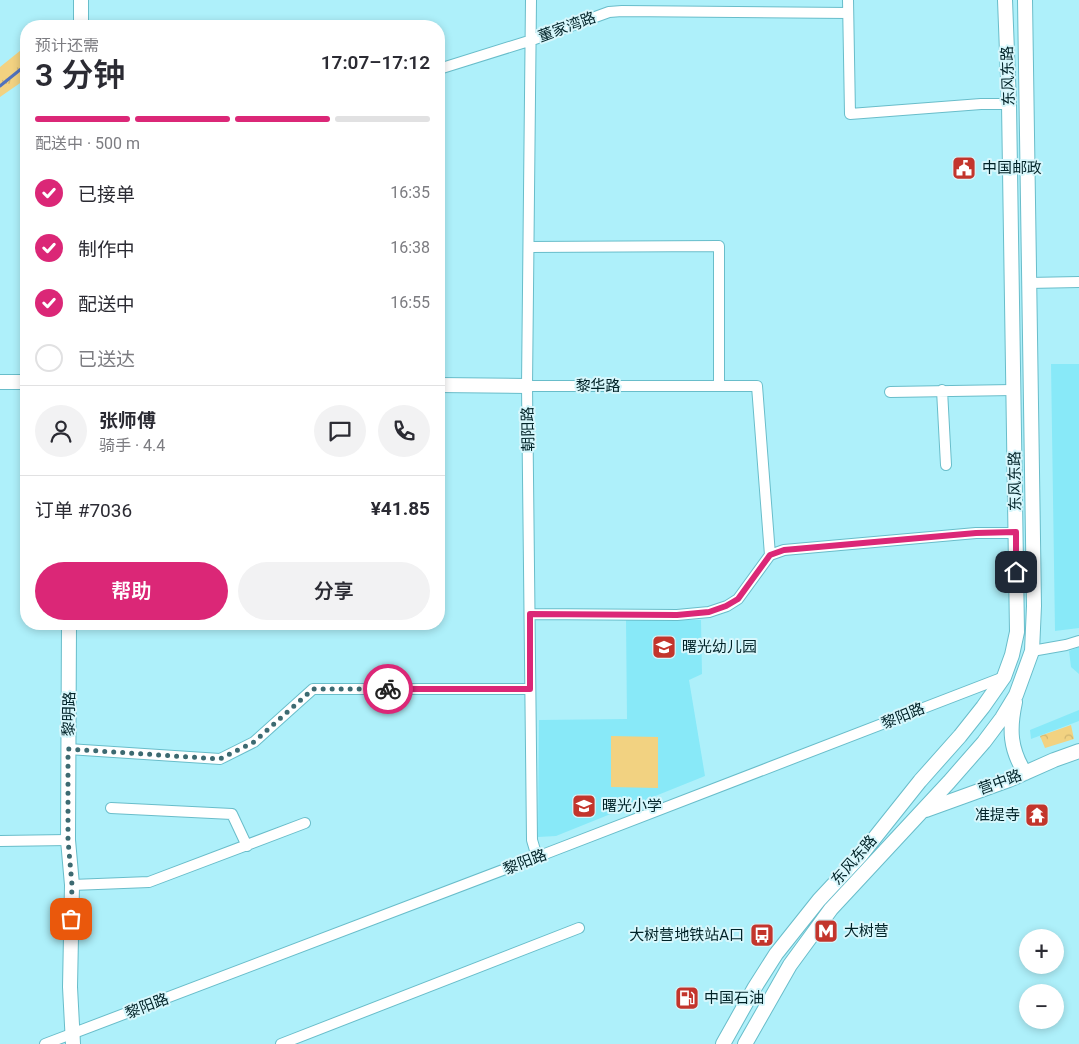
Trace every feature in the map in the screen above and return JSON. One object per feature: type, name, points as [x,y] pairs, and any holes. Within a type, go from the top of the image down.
[{"type":"main road","points":[[81,0],[81,20]]},
{"type":"main road","name":"东风东路","points":[[724,1044],[755,987],[776,954],[819,900],[861,854],[920,781],[960,736],[1004,677],[1012,654],[1017,632],[1016,532],[1009,104],[1005,0]]},
{"type":"main road","name":"东风东路","points":[[746,1044],[790,965],[831,909],[984,742],[1002,718],[1016,695],[1032,651],[1034,606],[1025,0]]},
{"type":"main road","points":[[0,382],[20,382]]},
{"type":"main road","name":"黎华路","points":[[445,385],[528,386]]},
{"type":"main road","name":"黎明路","points":[[70,630],[68,840],[72,885],[70,988],[72,1039]]},
{"type":"main road","points":[[1016,695],[1012,715],[1013,742],[1016,758],[1026,773]]},
{"type":"main road","name":"营中路","points":[[921,812],[1079,751]]},
{"type":"street","name":"朝阳路","points":[[531,0],[528,386],[530,689],[532,840],[537,858]]},
{"type":"street","points":[[848,0],[850,114],[981,104],[1009,104]]},
{"type":"street","name":"董家湾路","points":[[445,67],[532,40],[609,12],[848,13]]},
{"type":"street","points":[[529,247],[719,246],[719,386]]},
{"type":"street","points":[[1028,283],[1079,282]]},
{"type":"street","name":"黎华路","points":[[528,386],[757,386],[770,555]]},
{"type":"street","points":[[942,390],[946,465]]},
{"type":"street","points":[[890,392],[1013,390]]},
{"type":"street","points":[[530,614],[677,615],[709,612],[738,599],[770,555],[784,550],[976,533],[1016,532]]},
{"type":"street","points":[[1032,651],[1066,646],[1079,640]]},
{"type":"street","name":"黎阳路","points":[[45,1044],[72,1039],[1004,677]]},
{"type":"street","points":[[68,749],[220,759],[254,742],[313,689],[530,689]]},
{"type":"street","points":[[112,808],[232,814],[247,846]]},
{"type":"street","points":[[72,885],[149,882],[305,823]]},
{"type":"street","points":[[0,841],[68,840]]},
{"type":"street","points":[[281,1044],[579,928]]},
{"type":"shaded area","points":[[1051,364],[1079,364],[1079,628],[1055,631]]},
{"type":"shaded area","name":"曙光小学","points":[[626,620],[701,620],[702,674],[689,680],[705,776],[556,836],[538,837],[539,720],[627,719]]},
{"type":"shaded area","points":[[1079,647],[1079,674],[1071,667],[1069,651]]},
{"type":"shaded area","points":[[1079,710],[1079,721],[1031,739],[1030,730]]},
{"type":"green space","points":[[20,51],[20,83],[0,97],[0,67]]},
{"type":"green space","points":[[1071,725],[1074,739],[1045,748],[1040,736]]},
{"type":"green space","points":[[611,736],[658,737],[658,788],[611,787]]},
{"type":"waterway","points":[[0,86],[20,70]]},
{"type":"way so far","points":[[71,919],[72,885],[68,840],[68,749],[220,759],[254,742],[313,689],[388,689]]},
{"type":"place","name":"中国邮政","points":[[964,168]]},
{"type":"place","name":"曙光幼儿园","points":[[664,647]]},
{"type":"place","name":"曙光小学","points":[[584,806]]},
{"type":"place","name":"准提寺","points":[[1037,815]]},
{"type":"place","name":"大树营","points":[[826,931]]},
{"type":"place","name":"大树营地铁站A口","points":[[762,935]]},
{"type":"place","name":"中国石油","points":[[687,998]]},
{"type":"route","points":[[388,689],[530,689],[530,614],[677,615],[709,612],[738,599],[770,555],[784,550],[976,533],[1016,532],[1016,572]]}]
